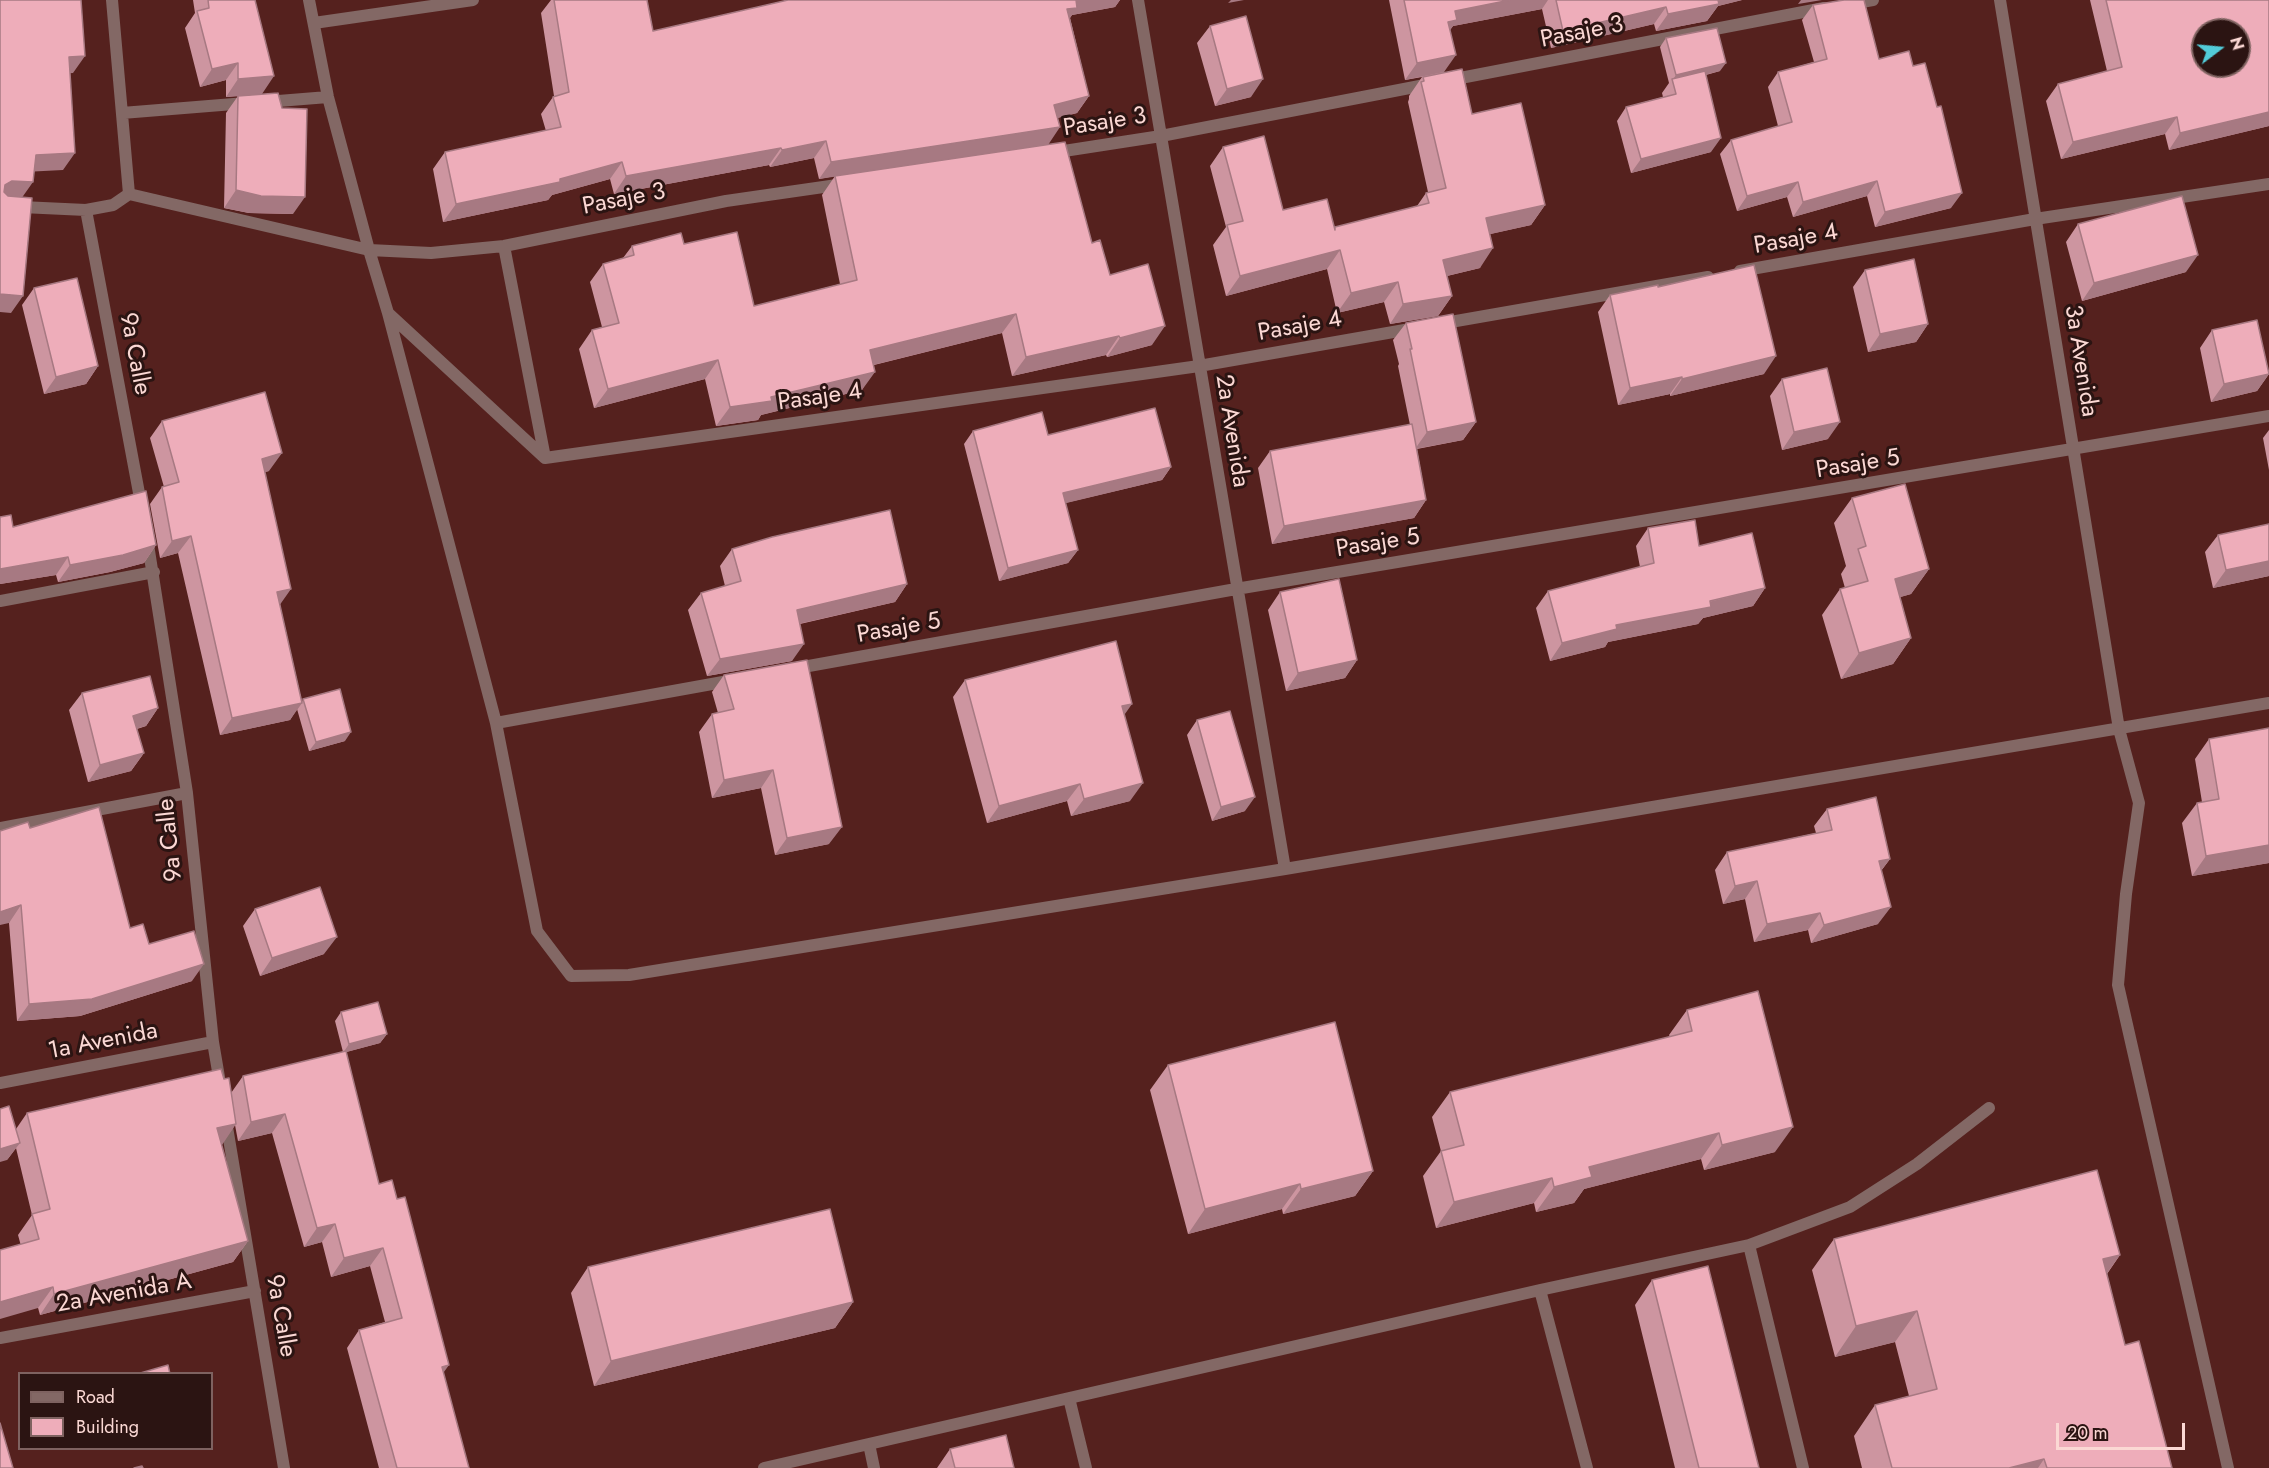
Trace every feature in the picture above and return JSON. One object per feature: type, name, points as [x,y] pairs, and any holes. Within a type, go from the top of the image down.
[{"type":"street","points":[[0,206],[86,210],[112,205],[129,194],[112,0]]},
{"type":"street","points":[[309,0],[328,97],[496,723],[537,931],[571,976],[629,975],[1285,869],[2269,703]]},
{"type":"street","points":[[314,23],[473,0]]},
{"type":"street","name":"2a Avenida","points":[[1138,0],[1285,869]]},
{"type":"street","name":"Pasaje 3","points":[[1043,154],[1161,136],[1793,13],[1873,0]]},
{"type":"street","name":"3a Avenida","points":[[2000,0],[2119,729],[2139,803],[2126,894],[2118,985],[2228,1468]]},
{"type":"street","points":[[122,113],[328,97]]},
{"type":"street","name":"Pasaje 3","points":[[129,194],[369,250],[431,253],[504,246],[726,201],[856,182]]},
{"type":"street","name":"Pasaje 4","points":[[545,458],[1199,366],[2035,219],[2269,184]]},
{"type":"street","name":"9a Calle","points":[[86,210],[154,572],[187,792],[213,1042],[284,1468]]},
{"type":"street","points":[[504,246],[545,458]]},
{"type":"street","points":[[388,314],[545,458]]},
{"type":"street","name":"Pasaje 5","points":[[778,672],[1236,589],[2269,416]]},
{"type":"street","points":[[0,601],[154,572]]},
{"type":"street","points":[[496,723],[743,678]]},
{"type":"street","points":[[0,828],[187,792]]},
{"type":"street","name":"1a Avenida","points":[[0,1083],[213,1042]]},
{"type":"street","points":[[764,1468],[1540,1290],[1749,1245],[1850,1208],[1917,1164],[1989,1108]]},
{"type":"street","points":[[1749,1245],[1803,1468]]},
{"type":"street","points":[[1540,1290],[1587,1468]]},
{"type":"street","name":"2a Avenida A","points":[[0,1338],[255,1291]]},
{"type":"street","points":[[1069,1398],[1086,1468]]},
{"type":"street","points":[[868,1444],[874,1468]]},
{"type":"building","points":[[0,0],[81,0],[85,56],[69,57],[75,153],[36,155],[33,182],[12,181],[5,185],[4,192],[8,196],[32,198],[23,296],[0,294]]},
{"type":"building","points":[[208,0],[255,0],[274,76],[238,79],[238,63],[212,69],[197,11],[209,8]]},
{"type":"building","points":[[554,0],[647,0],[653,31],[788,0],[1076,0],[1077,8],[1067,9],[1089,96],[1054,105],[1060,127],[831,162],[826,141],[626,176],[622,162],[560,179],[560,182],[456,204],[445,152],[561,127],[553,97],[569,92]]},
{"type":"building","points":[[1404,0],[1510,0],[1455,11],[1457,20],[1448,22],[1456,55],[1417,63]]},
{"type":"building","points":[[1556,0],[1718,0],[1719,4],[1668,14],[1666,7],[1563,31]]},
{"type":"building","points":[[1844,0],[1864,0],[1879,59],[1909,51],[1913,66],[1925,63],[1937,107],[1941,106],[1962,193],[1885,212],[1877,181],[1803,202],[1798,182],[1747,196],[1731,140],[1792,122],[1778,72],[1827,59],[1813,5]]},
{"type":"building","points":[[2106,0],[2269,0],[2269,112],[2180,133],[2177,117],[2073,142],[2058,84],[2122,67]]},
{"type":"building","points":[[1246,16],[1263,79],[1227,89],[1210,26]]},
{"type":"building","points":[[1717,28],[1726,63],[1676,75],[1666,38]]},
{"type":"building","points":[[1462,69],[1472,114],[1521,103],[1545,205],[1486,218],[1493,248],[1443,260],[1452,296],[1403,304],[1398,282],[1351,293],[1340,250],[1240,276],[1227,225],[1243,221],[1223,147],[1264,136],[1283,210],[1327,199],[1335,230],[1335,227],[1429,203],[1426,193],[1446,188],[1421,82],[1424,81],[1423,77]]},
{"type":"building","points":[[1705,71],[1721,138],[1641,159],[1626,107],[1676,94],[1672,79]]},
{"type":"building","points":[[278,93],[282,108],[307,109],[305,197],[261,196],[236,190],[238,96]]},
{"type":"building","points":[[1065,142],[1092,243],[1100,240],[1110,275],[1148,264],[1165,326],[1120,338],[1119,336],[1026,357],[1016,314],[870,350],[875,372],[771,397],[772,401],[730,407],[718,360],[608,389],[592,330],[619,323],[603,264],[634,255],[632,246],[681,233],[684,244],[737,232],[754,306],[857,280],[835,176]]},
{"type":"building","points":[[2182,196],[2198,255],[2094,283],[2078,224]]},
{"type":"building","points":[[1914,259],[1928,324],[1880,334],[1865,270]]},
{"type":"building","points":[[1754,265],[1776,356],[1682,379],[1682,377],[1630,388],[1610,295],[1658,285],[1658,287]]},
{"type":"building","points":[[77,278],[98,366],[56,377],[34,288]]},
{"type":"building","points":[[1453,314],[1476,422],[1427,432],[1406,323]]},
{"type":"building","points":[[2257,320],[2269,374],[2224,384],[2212,330]]},
{"type":"building","points":[[1827,368],[1840,422],[1794,432],[1782,379]]},
{"type":"building","points":[[265,392],[282,453],[262,459],[291,589],[277,592],[302,703],[232,718],[191,536],[172,541],[162,487],[179,482],[162,421]]},
{"type":"building","points":[[1155,408],[1171,467],[1063,493],[1078,550],[1008,568],[973,431],[1042,412],[1048,435]]},
{"type":"building","points":[[1412,424],[1426,500],[1284,526],[1270,451]]},
{"type":"building","points":[[1905,484],[1929,569],[1895,579],[1911,638],[1859,653],[1840,589],[1868,581],[1858,549],[1866,546],[1852,498]]},
{"type":"building","points":[[146,491],[156,545],[123,555],[70,565],[68,557],[0,569],[0,517],[11,515],[13,527]]},
{"type":"building","points":[[890,510],[907,584],[797,610],[804,644],[720,659],[701,593],[741,581],[732,549],[772,537]]},
{"type":"building","points":[[1695,520],[1699,546],[1752,533],[1765,588],[1710,601],[1711,607],[1616,625],[1617,629],[1562,643],[1548,591],[1654,563],[1648,528]]},
{"type":"building","points":[[2269,524],[2269,561],[2226,570],[2218,535]]},
{"type":"building","points":[[1339,579],[1357,660],[1298,673],[1280,592]]},
{"type":"building","points":[[1116,641],[1132,704],[1122,706],[1143,783],[1084,799],[1080,784],[999,806],[965,680]]},
{"type":"building","points":[[807,660],[842,827],[787,838],[773,770],[724,780],[712,714],[734,709],[724,675]]},
{"type":"building","points":[[150,676],[158,708],[133,716],[144,753],[100,765],[82,693]]},
{"type":"building","points":[[340,689],[351,732],[316,742],[303,699]]},
{"type":"building","points":[[1230,711],[1255,797],[1221,807],[1197,720]]},
{"type":"building","points":[[2269,728],[2269,845],[2206,856],[2197,803],[2219,799],[2209,739]]},
{"type":"building","points":[[1876,797],[1890,859],[1879,861],[1891,907],[1824,925],[1820,913],[1767,924],[1757,881],[1735,886],[1727,852],[1832,830],[1827,809]]},
{"type":"building","points":[[99,807],[130,928],[143,924],[149,944],[194,931],[204,964],[92,999],[29,1004],[21,905],[0,912],[0,831],[28,822],[30,828]]},
{"type":"building","points":[[320,887],[337,937],[272,958],[255,909]]},
{"type":"building","points":[[1758,991],[1793,1127],[1722,1145],[1719,1133],[1589,1167],[1592,1177],[1554,1187],[1552,1178],[1454,1202],[1441,1151],[1464,1145],[1450,1092],[1692,1031],[1687,1010]]},
{"type":"building","points":[[378,1002],[387,1034],[349,1044],[341,1012]]},
{"type":"building","points":[[1335,1022],[1373,1171],[1301,1189],[1300,1184],[1205,1209],[1168,1065]]},
{"type":"building","points":[[346,1051],[379,1184],[392,1180],[397,1199],[405,1197],[449,1365],[442,1367],[469,1468],[397,1468],[359,1330],[402,1318],[383,1248],[344,1258],[335,1224],[317,1228],[285,1114],[251,1122],[243,1076]]},
{"type":"building","points":[[221,1069],[224,1079],[229,1078],[236,1124],[217,1128],[248,1241],[54,1294],[53,1287],[0,1302],[0,1250],[39,1239],[32,1214],[50,1209],[27,1113]]},
{"type":"building","points":[[9,1106],[20,1143],[0,1149],[0,1109]]},
{"type":"building","points":[[2097,1170],[2120,1255],[2103,1259],[2125,1345],[2139,1341],[2172,1468],[2047,1468],[2044,1459],[2009,1468],[1892,1468],[1875,1405],[1937,1389],[1917,1311],[1856,1326],[1834,1239]]},
{"type":"building","points":[[830,1209],[853,1302],[611,1361],[588,1267]]},
{"type":"building","points":[[1708,1266],[1759,1468],[1699,1468],[1652,1280]]},
{"type":"building","points":[[168,1365],[170,1372],[144,1372]]},
{"type":"building","points":[[0,1423],[13,1468],[0,1468]]},
{"type":"building","points":[[1006,1435],[1014,1468],[955,1468],[950,1449]]}]
